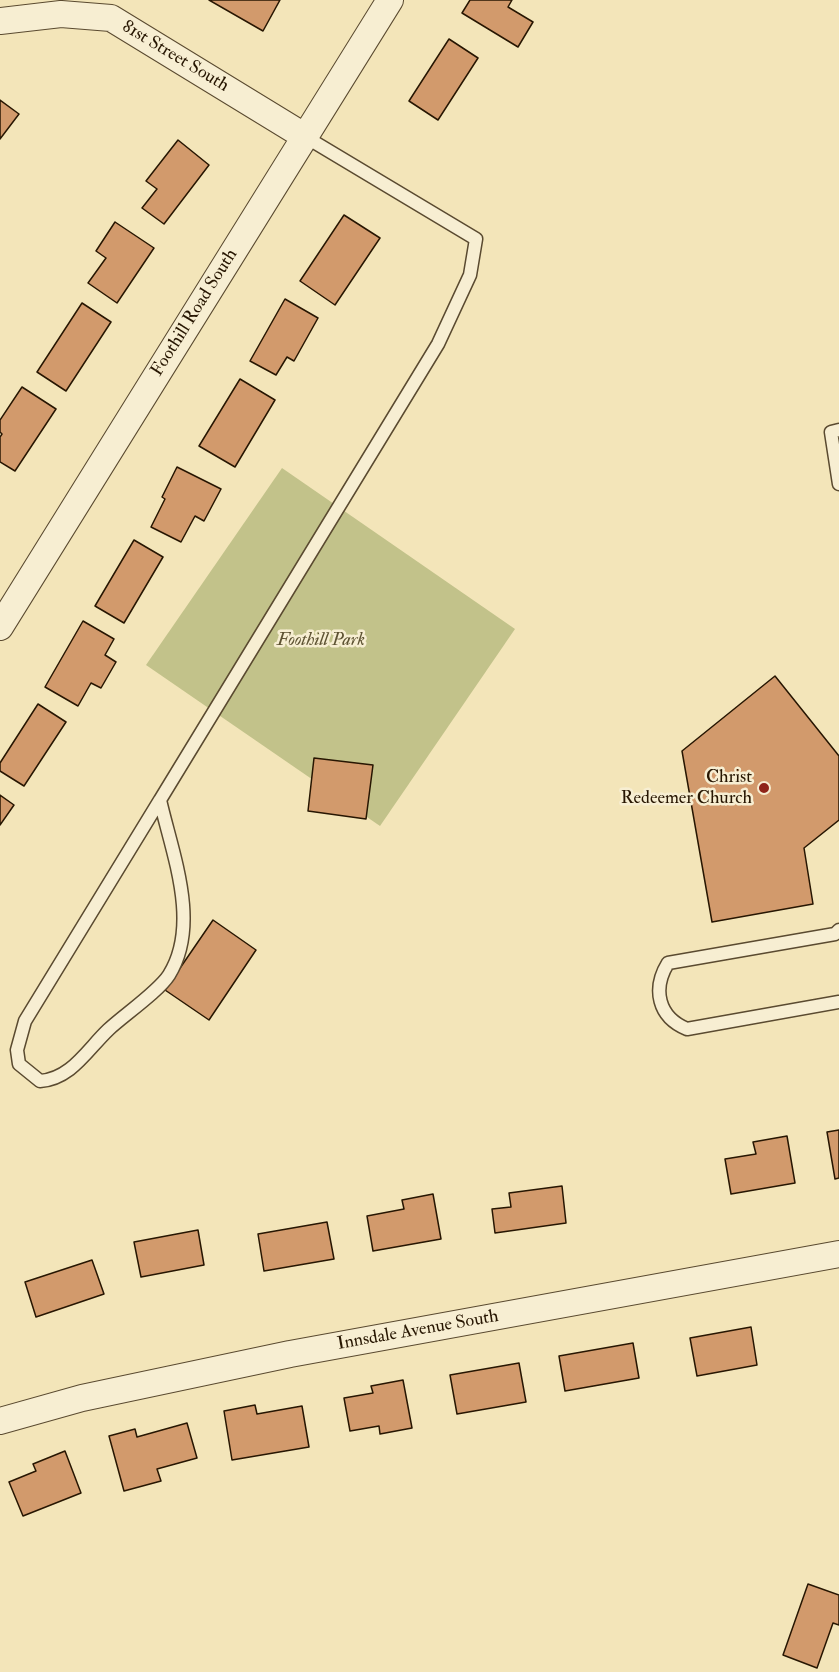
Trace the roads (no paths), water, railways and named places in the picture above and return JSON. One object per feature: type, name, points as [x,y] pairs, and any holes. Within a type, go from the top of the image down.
[{"type":"street","name":"Foothill Road South","points":[[0,627],[390,0]]},
{"type":"street","name":"81st Street South","points":[[0,21],[61,14],[111,18],[304,136]]},
{"type":"street","name":"Innsdale Avenue South","points":[[0,1421],[82,1398],[290,1354],[839,1254]]},
{"type":"lane","points":[[160,800],[182,897],[183,926],[179,952],[169,976],[108,1030],[64,1075],[40,1081],[19,1064],[17,1050],[25,1022],[160,800],[438,344],[470,275],[476,239],[304,136]]},
{"type":"lane","points":[[839,430],[831,432],[839,484]]},
{"type":"lane","points":[[839,930],[835,934],[668,963],[659,978],[662,1009],[672,1023],[687,1029],[839,1002]]},
{"type":"place","name":"Christ Redeemer Church","points":[[764,788]]},
{"type":"park label","name":"Foothill Park","points":[[321,641]]}]
